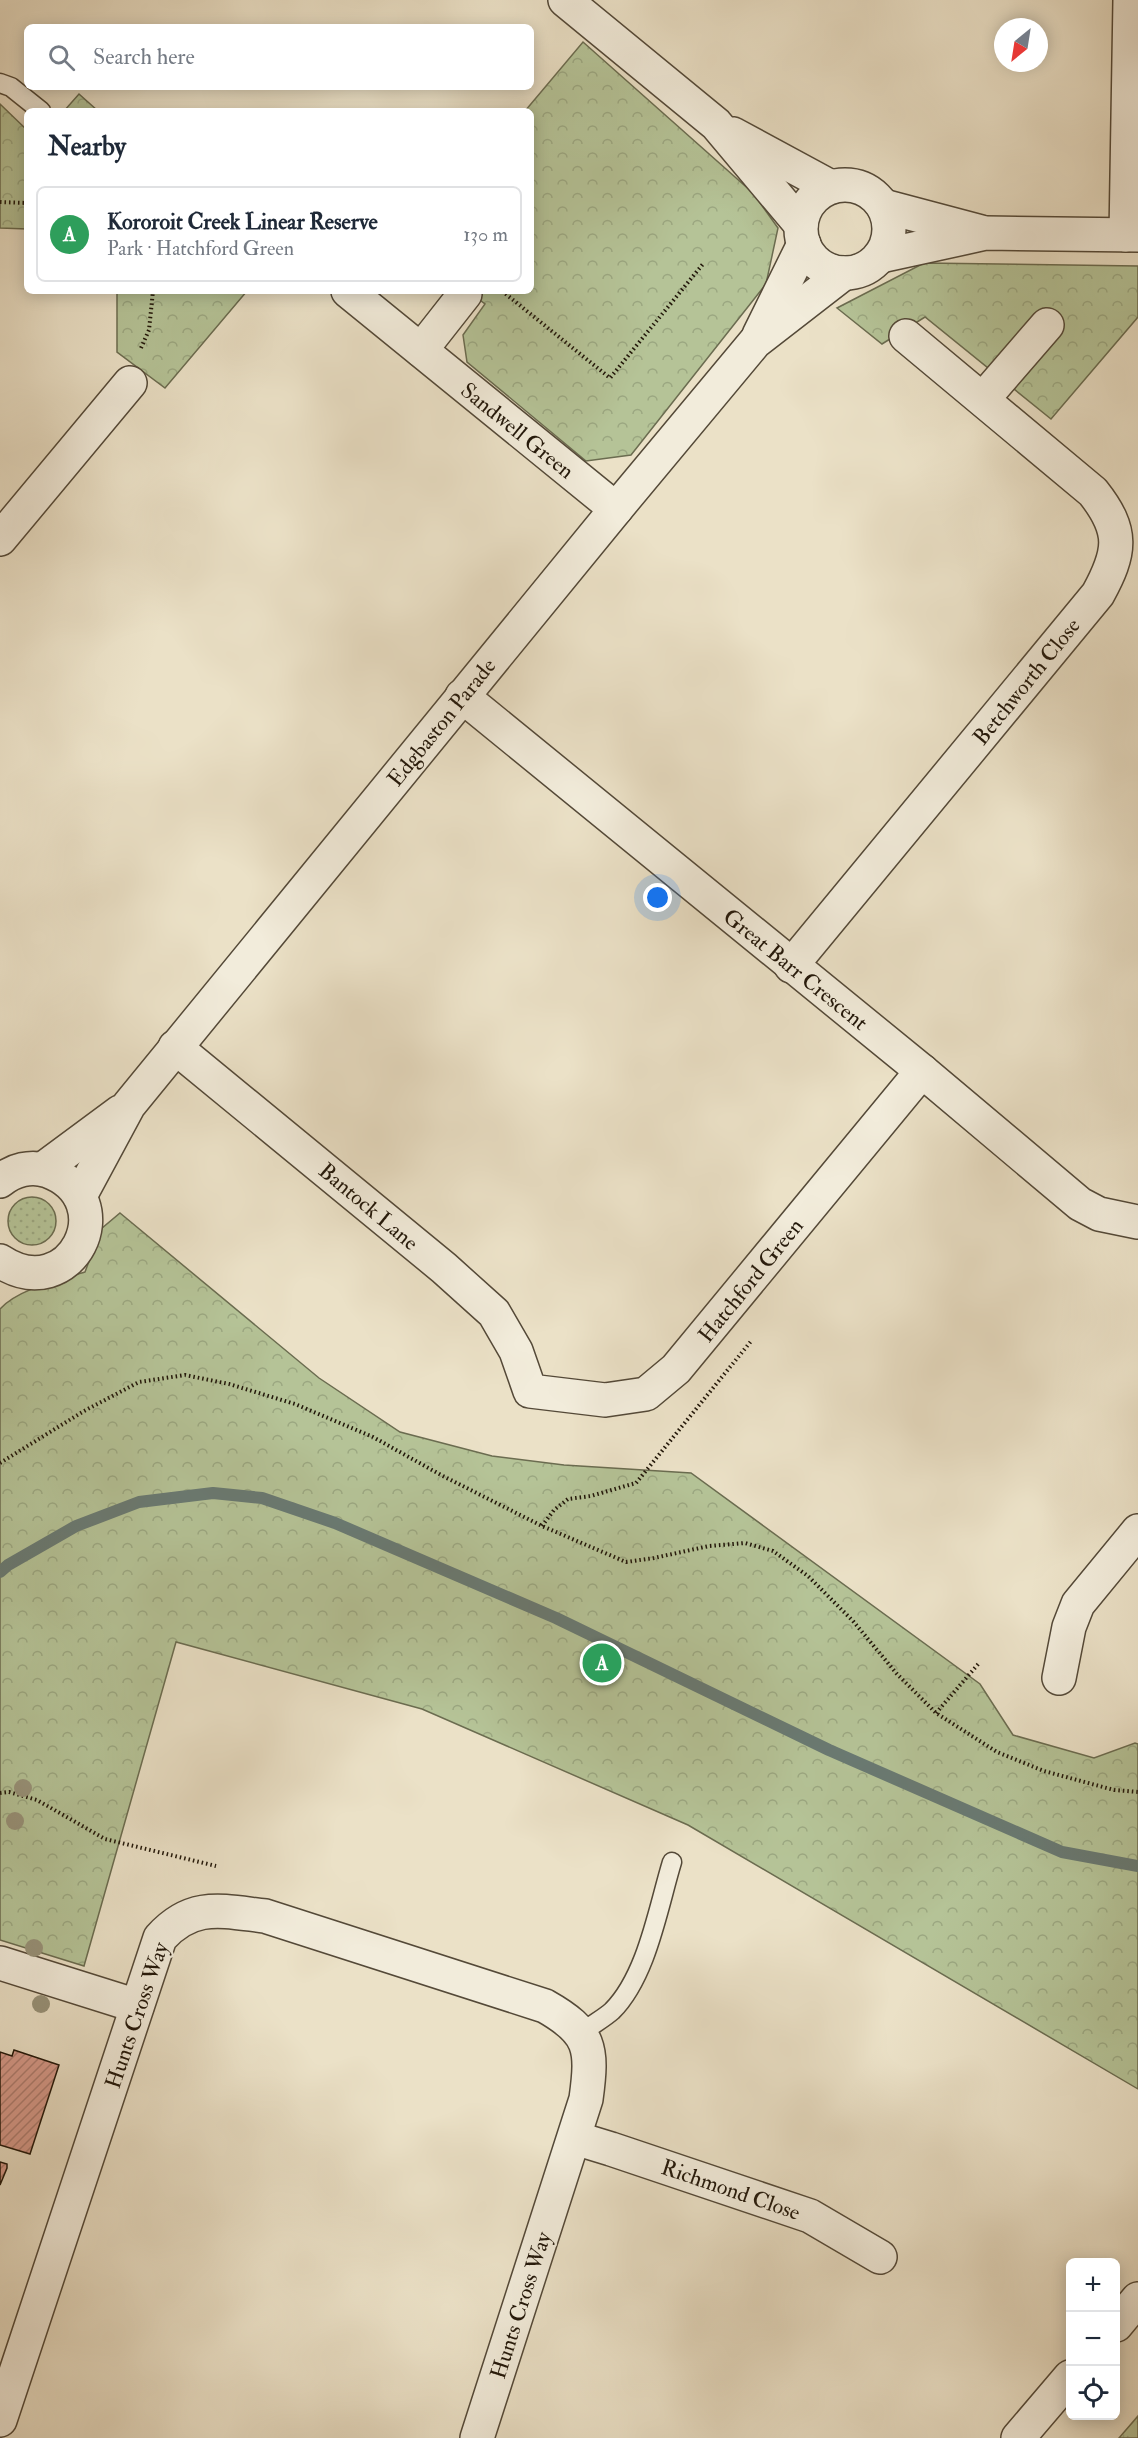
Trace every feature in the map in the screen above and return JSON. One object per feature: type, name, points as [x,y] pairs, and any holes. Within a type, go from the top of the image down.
[{"type":"street","points":[[565,0],[716,124],[831,187]]},
{"type":"street","points":[[881,256],[986,233],[1132,235],[1130,0]]},
{"type":"street","points":[[716,124],[802,235],[810,256],[820,265],[832,271],[844,273],[865,269],[881,256],[888,244],[890,231],[884,206]]},
{"type":"street","points":[[802,235],[804,213],[811,202],[831,187],[845,184],[873,195],[884,206],[986,233]]},
{"type":"street","name":"Edgbaston Parade","points":[[755,342],[802,235]]},
{"type":"street","name":"Edgbaston Parade","points":[[80,1196],[129,1105],[616,509],[755,342],[844,273]]},
{"type":"street","name":"Sandwell Green","points":[[352,294],[616,509]]},
{"type":"street","points":[[421,350],[465,294]]},
{"type":"street","points":[[983,399],[1047,325]]},
{"type":"street","name":"Betchworth Close","points":[[791,966],[1098,594],[1112,568],[1127,550],[1110,514],[1094,492],[906,336]]},
{"type":"street","points":[[0,539],[130,383]]},
{"type":"street","name":"Great Barr Crescent","points":[[462,696],[922,1071],[1080,1204],[1099,1214],[1138,1222]]},
{"type":"street","name":"Bantock Lane","points":[[175,1047],[444,1268],[494,1313],[516,1351],[530,1391]]},
{"type":"street","name":"Hatchford Green","points":[[530,1391],[605,1400],[646,1394],[676,1369],[922,1071]]},
{"type":"street","name":"Edgbaston Parade","points":[[43,1169],[129,1105]]},
{"type":"street","points":[[2,1176],[30,1168],[43,1169],[57,1174],[70,1183],[80,1196],[85,1210],[86,1227],[82,1242],[74,1255],[62,1266],[48,1272],[32,1274],[6,1272]]},
{"type":"street","points":[[1059,1678],[1069,1627],[1078,1604],[1138,1531]]},
{"type":"street","name":"Hunts Cross Way","points":[[0,2420],[160,1938],[173,1923],[198,1912],[225,1911],[265,1916],[545,2006],[569,2020],[582,2032],[589,2055],[588,2081],[574,2139],[477,2438]]},
{"type":"street","points":[[0,1963],[137,2006]]},
{"type":"street","name":"Richmond Close","points":[[574,2139],[611,2149],[810,2216],[880,2257]]},
{"type":"street","points":[[1120,2320],[1138,2299]]},
{"type":"street","points":[[1018,2438],[1066,2383]]},
{"type":"lane","points":[[0,82],[11,87],[37,108]]},
{"type":"lane","points":[[582,2032],[612,2010],[632,1983],[644,1956],[672,1862]]},
{"type":"path","points":[[0,202],[24,203]]},
{"type":"path","points":[[506,294],[610,378],[703,264]]},
{"type":"path","points":[[130,383],[131,368],[149,330],[153,294]]},
{"type":"path","points":[[542,1526],[554,1510],[568,1499],[591,1496],[636,1483],[752,1340]]},
{"type":"path","points":[[0,1463],[84,1411],[139,1382],[185,1375],[229,1384],[295,1404],[373,1437],[441,1475],[542,1526],[626,1562],[710,1546],[745,1543],[773,1551],[808,1576],[853,1621],[897,1674],[936,1713],[997,1752],[1044,1771],[1114,1790],[1138,1792]]},
{"type":"path","points":[[936,1713],[980,1662]]},
{"type":"path","points":[[0,1793],[9,1792],[37,1800],[105,1839],[216,1866]]},
{"type":"green space","points":[[583,42],[753,193],[778,228],[766,284],[631,455],[586,461],[467,362],[463,335],[485,304],[472,294],[534,294],[534,108],[528,108]]},
{"type":"green space","points":[[79,94],[95,108],[67,108]]},
{"type":"green space","points":[[0,104],[24,127],[24,229],[0,228]]},
{"type":"green space","points":[[924,263],[1138,266],[1138,317],[1051,419],[925,317],[882,344],[837,308]]},
{"type":"green space","points":[[117,294],[244,294],[165,388],[117,352]]},
{"type":"green space","points":[[32,1197],[49,1204],[56,1221],[49,1238],[32,1245],[15,1238],[8,1221],[15,1204]]},
{"type":"green space","points":[[120,1213],[319,1378],[400,1432],[492,1456],[564,1465],[691,1473],[980,1684],[1013,1735],[1094,1758],[1135,1743],[1138,1744],[1138,2089],[688,1825],[422,1709],[176,1642],[84,1966],[0,1940],[0,1309],[28,1291],[85,1272],[101,1229]]},
{"type":"green space","points":[[1138,2416],[1138,2438],[1119,2438]]},
{"type":"building","points":[[14,2050],[59,2065],[30,2154],[0,2145],[0,2052],[12,2056]]},
{"type":"building","points":[[0,2162],[7,2164],[7,2168],[0,2185]]},
{"type":"waterway","points":[[0,1572],[8,1565],[76,1526],[139,1502],[213,1493],[262,1498],[335,1523],[556,1618],[829,1750],[1062,1852],[1138,1866]]},
{"type":"place","name":"Kororoit Creek Linear Reserve","points":[[602,1663]]}]
